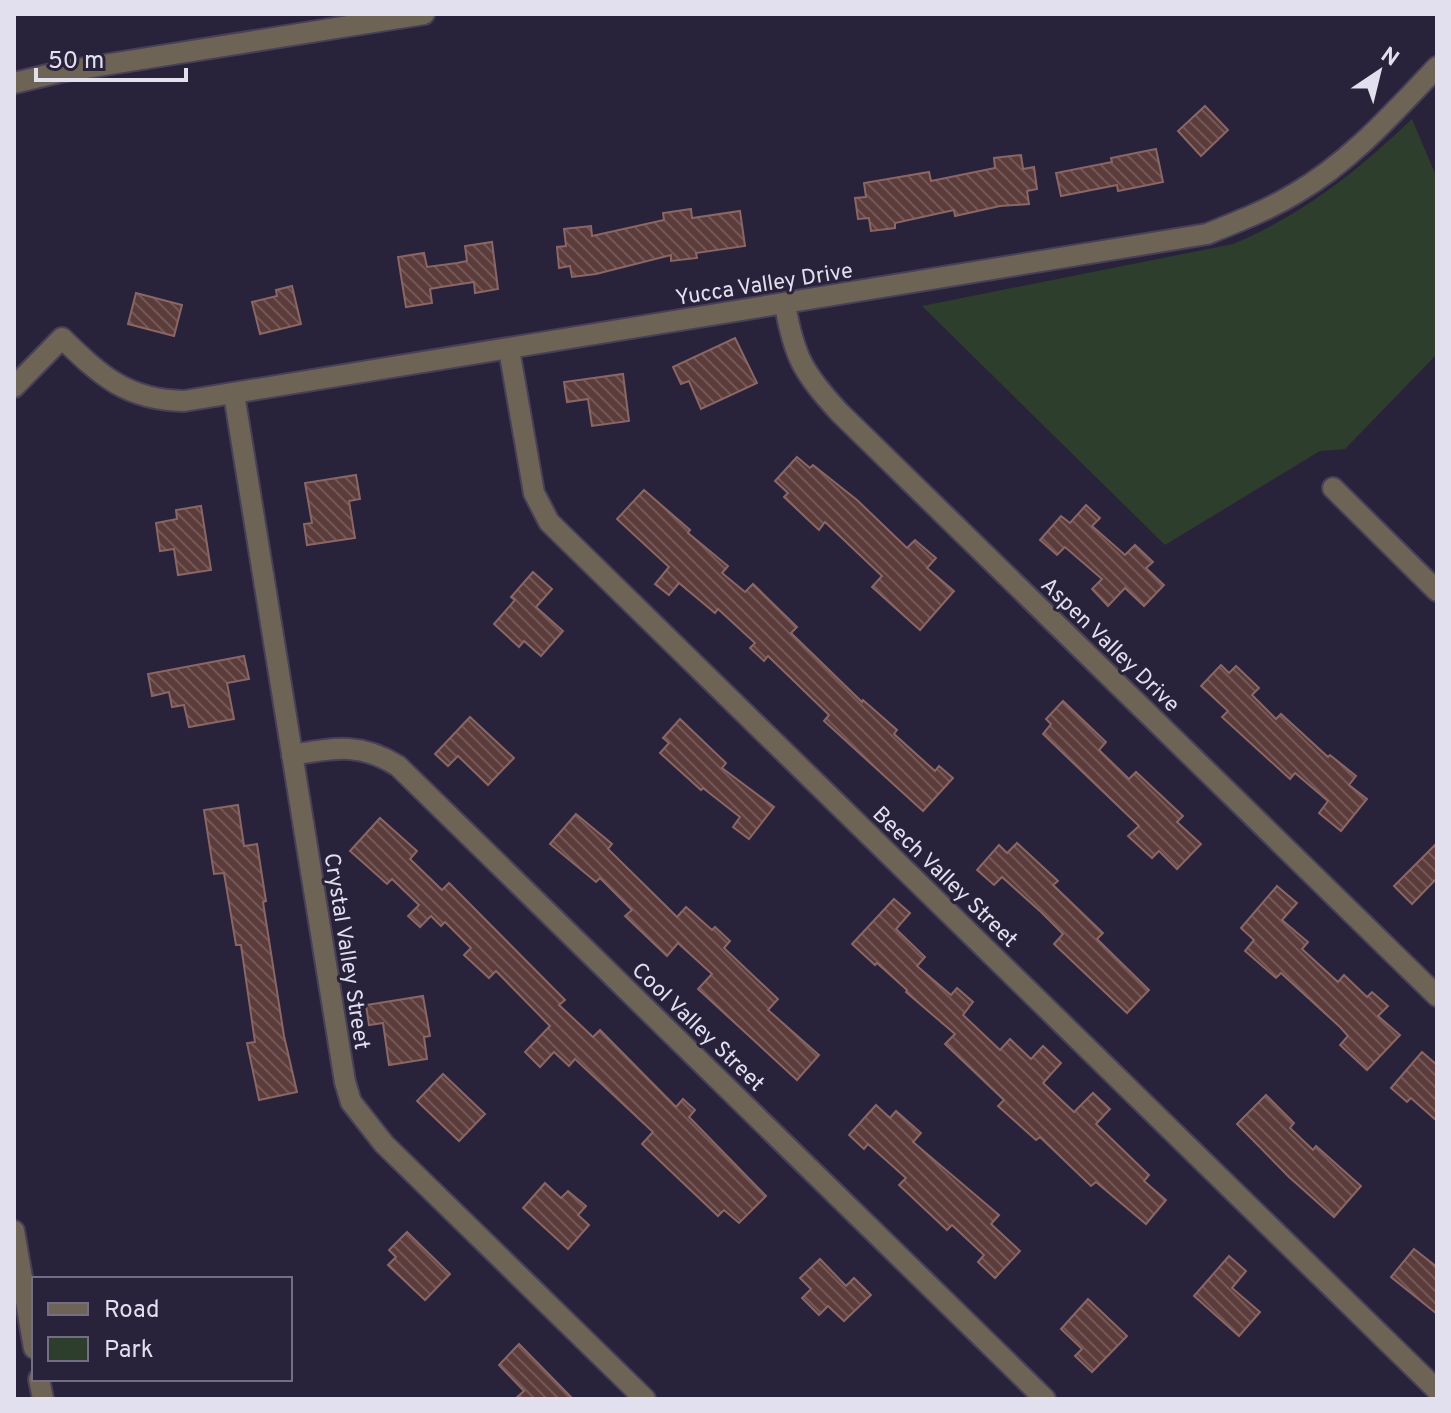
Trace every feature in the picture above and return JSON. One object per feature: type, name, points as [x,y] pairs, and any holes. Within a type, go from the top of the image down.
[{"type":"street","points":[[14,83],[60,72],[424,14]]},
{"type":"street","name":"Yucca Valley Drive","points":[[14,387],[62,338],[95,370],[116,385],[161,401],[184,401],[1207,234],[1296,193],[1341,162],[1383,124],[1437,67]]},
{"type":"street","name":"Aspen Valley Drive","points":[[785,305],[792,343],[820,392],[1437,996]]},
{"type":"street","name":"Beech Valley Street","points":[[509,349],[534,493],[549,522],[1437,1390]]},
{"type":"street","name":"Crystal Valley Street","points":[[234,394],[345,1082],[351,1102],[384,1144],[645,1399]]},
{"type":"street","points":[[1333,488],[1437,591]]},
{"type":"street","name":"Cool Valley Street","points":[[292,755],[348,747],[374,753],[398,766],[1045,1399]]},
{"type":"street","points":[[14,1231],[32,1336]]},
{"type":"green space","points":[[1412,119],[1437,178],[1437,354],[1345,449],[1320,451],[1165,545],[922,306],[1233,244],[1283,219],[1328,190]]},
{"type":"building","points":[[1205,106],[1228,130],[1201,156],[1178,131]]},
{"type":"building","points":[[1156,149],[1163,182],[1118,191],[1117,185],[1061,196],[1056,173]]},
{"type":"building","points":[[1021,155],[1023,169],[1034,167],[1037,189],[1027,191],[1029,204],[1000,206],[955,216],[954,210],[895,223],[895,228],[871,231],[869,218],[858,219],[855,198],[866,197],[864,183],[929,172],[931,181],[995,168],[994,158]]},
{"type":"building","points":[[691,209],[692,218],[740,211],[745,246],[696,253],[697,258],[671,261],[671,255],[572,277],[570,266],[559,268],[557,247],[566,246],[564,229],[591,226],[592,236],[664,220],[663,213]]},
{"type":"building","points":[[492,242],[498,289],[475,293],[474,282],[430,289],[432,303],[406,307],[398,257],[424,253],[427,267],[457,263],[467,261],[465,246]]},
{"type":"building","points":[[292,286],[301,324],[260,334],[252,302],[277,296],[276,290]]},
{"type":"building","points":[[136,293],[182,305],[174,336],[128,324]]},
{"type":"building","points":[[735,338],[757,383],[701,409],[689,381],[681,384],[673,367]]},
{"type":"building","points":[[623,374],[629,421],[592,426],[588,399],[567,402],[564,382]]},
{"type":"building","points":[[797,457],[810,468],[813,465],[857,500],[907,548],[915,540],[936,558],[927,568],[954,591],[920,630],[872,587],[882,576],[825,522],[819,530],[784,497],[788,493],[775,481]]},
{"type":"building","points":[[356,475],[360,499],[349,501],[355,538],[307,545],[304,524],[312,523],[305,483]]},
{"type":"building","points":[[644,490],[728,566],[722,573],[745,592],[753,584],[797,627],[791,633],[862,702],[897,730],[894,734],[935,771],[939,766],[953,778],[923,811],[824,721],[829,715],[768,656],[764,661],[750,648],[755,643],[718,609],[715,613],[679,583],[669,595],[655,584],[669,567],[617,519]]},
{"type":"building","points":[[1086,505],[1100,518],[1092,526],[1125,555],[1135,545],[1153,562],[1146,568],[1164,585],[1144,606],[1125,588],[1108,606],[1092,589],[1102,579],[1065,547],[1057,555],[1040,540],[1061,516],[1070,523]]},
{"type":"building","points":[[201,506],[211,570],[178,575],[174,549],[160,551],[156,523],[177,519],[176,510]]},
{"type":"building","points":[[533,572],[552,589],[536,607],[563,631],[541,656],[524,641],[519,647],[494,624],[515,600],[511,597]]},
{"type":"building","points":[[244,656],[249,679],[227,683],[234,719],[189,727],[184,705],[172,707],[169,692],[152,696],[148,674]]},
{"type":"building","points":[[1221,665],[1229,673],[1236,666],[1259,688],[1252,695],[1276,719],[1281,714],[1328,757],[1330,755],[1356,776],[1349,785],[1367,799],[1341,831],[1319,813],[1328,801],[1295,773],[1290,779],[1222,717],[1228,711],[1201,686]]},
{"type":"building","points":[[1063,701],[1106,742],[1099,750],[1129,779],[1136,772],[1183,816],[1177,822],[1201,844],[1177,869],[1159,851],[1152,858],[1128,836],[1139,826],[1043,734],[1051,724],[1046,719]]},
{"type":"building","points":[[470,717],[514,758],[488,785],[458,756],[448,766],[435,754]]},
{"type":"building","points":[[680,719],[726,763],[722,768],[774,807],[749,839],[733,827],[740,817],[703,788],[701,790],[660,753],[669,743],[663,738]]},
{"type":"building","points":[[238,805],[244,846],[257,844],[284,1036],[297,1092],[259,1100],[247,1043],[255,1042],[241,945],[236,945],[224,873],[214,874],[204,810]]},
{"type":"building","points":[[576,814],[612,844],[608,849],[677,917],[686,907],[730,941],[724,948],[778,999],[768,1010],[819,1055],[797,1080],[698,989],[712,974],[678,943],[667,956],[625,916],[632,910],[600,878],[596,882],[550,844]]},
{"type":"building","points":[[380,818],[417,851],[410,859],[442,890],[449,883],[565,1000],[559,1005],[593,1037],[600,1030],[676,1107],[683,1099],[695,1110],[689,1117],[766,1196],[739,1223],[724,1210],[718,1216],[642,1144],[653,1132],[575,1059],[569,1066],[554,1052],[540,1067],[525,1052],[550,1026],[496,971],[489,978],[464,955],[471,948],[445,922],[441,926],[431,916],[420,927],[408,916],[419,905],[392,879],[387,884],[350,851]]},
{"type":"building","points":[[1017,843],[1058,881],[1053,885],[1103,933],[1097,939],[1149,990],[1127,1013],[1054,944],[1063,934],[1041,912],[1002,877],[994,885],[977,870],[999,845],[1007,853]]},
{"type":"building","points":[[1437,843],[1437,878],[1412,904],[1394,886]]},
{"type":"building","points":[[1277,886],[1297,903],[1282,920],[1308,942],[1302,949],[1338,982],[1344,975],[1367,997],[1372,992],[1388,1006],[1378,1016],[1400,1035],[1367,1070],[1340,1045],[1348,1036],[1340,1027],[1281,973],[1276,978],[1245,951],[1254,940],[1241,928]]},
{"type":"building","points":[[894,899],[910,913],[896,929],[925,957],[917,966],[951,995],[957,988],[973,1002],[963,1015],[1000,1050],[1010,1039],[1031,1059],[1043,1046],[1061,1063],[1043,1083],[1074,1112],[1093,1093],[1110,1109],[1096,1124],[1149,1175],[1144,1181],[1166,1200],[1146,1224],[1096,1182],[1091,1186],[1040,1137],[1036,1140],[998,1106],[1004,1100],[945,1044],[955,1034],[852,944]]},
{"type":"building","points":[[423,996],[430,1036],[424,1037],[427,1059],[389,1065],[383,1023],[369,1025],[366,1005]]},
{"type":"building","points":[[1422,1052],[1437,1065],[1437,1121],[1411,1098],[1407,1102],[1391,1088]]},
{"type":"building","points":[[443,1074],[485,1114],[459,1141],[417,1101]]},
{"type":"building","points":[[1266,1095],[1294,1123],[1290,1128],[1313,1150],[1316,1146],[1361,1186],[1334,1217],[1237,1124]]},
{"type":"building","points":[[876,1105],[890,1118],[896,1111],[921,1133],[913,1142],[999,1215],[991,1224],[1020,1251],[995,1278],[978,1262],[984,1255],[952,1225],[947,1230],[899,1185],[906,1178],[868,1144],[864,1149],[849,1135]]},
{"type":"building","points":[[545,1183],[561,1198],[568,1191],[586,1206],[578,1215],[589,1225],[568,1249],[523,1208]]},
{"type":"building","points":[[407,1232],[450,1274],[425,1300],[388,1265],[396,1257],[389,1250]]},
{"type":"building","points":[[1414,1249],[1437,1267],[1437,1314],[1391,1277]]},
{"type":"building","points":[[1229,1256],[1246,1271],[1232,1288],[1260,1312],[1239,1336],[1194,1296]]},
{"type":"building","points":[[820,1259],[846,1286],[854,1278],[871,1295],[844,1321],[828,1306],[819,1315],[802,1298],[811,1289],[800,1278]]},
{"type":"building","points":[[1088,1299],[1127,1336],[1092,1372],[1075,1356],[1082,1349],[1061,1329]]},
{"type":"building","points":[[519,1344],[573,1399],[515,1399],[524,1391],[499,1365]]}]
